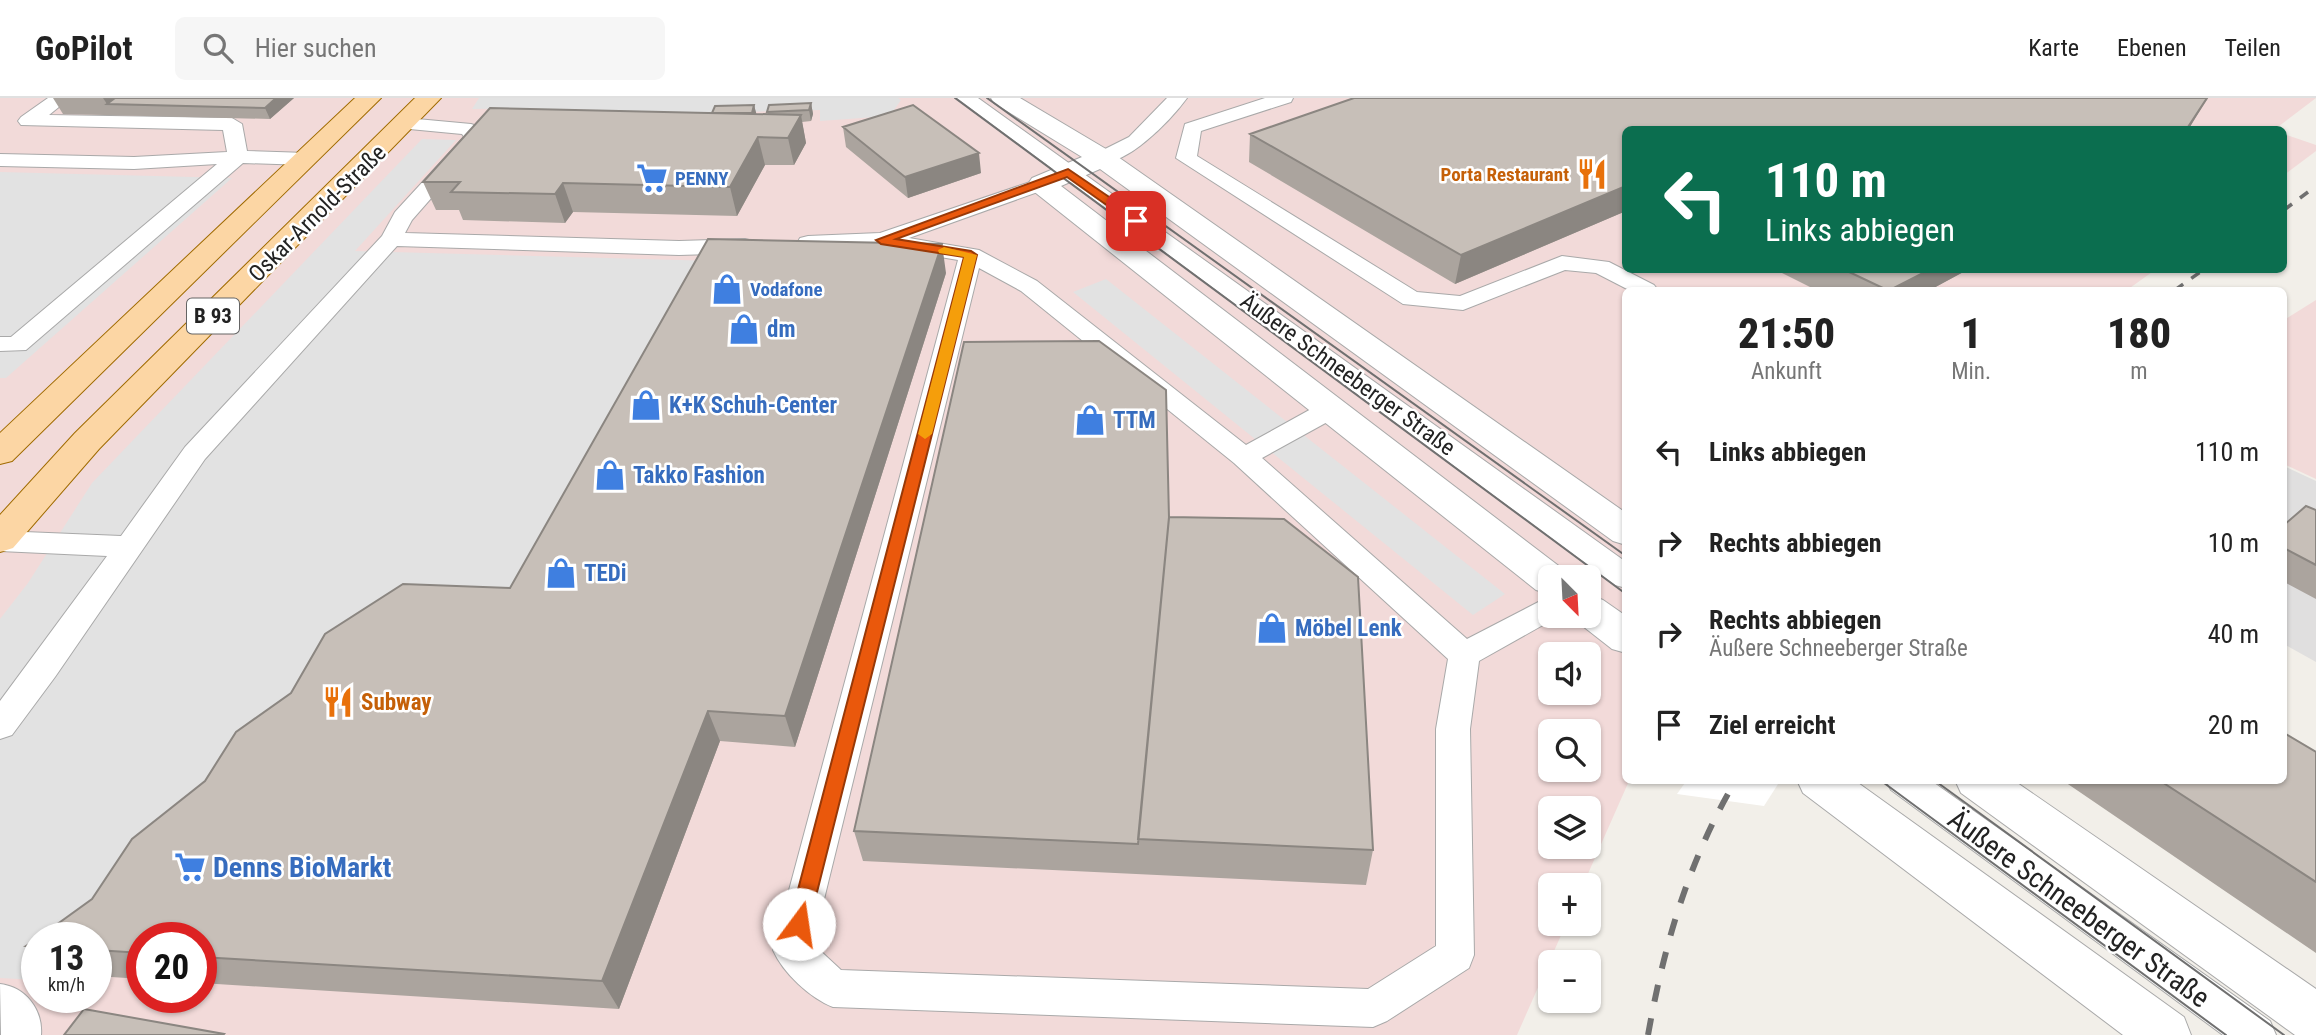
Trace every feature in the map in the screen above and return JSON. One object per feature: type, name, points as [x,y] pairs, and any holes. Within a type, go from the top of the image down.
[{"type":"main road","name":"Oskar-Arnold-Straße","points":[[0,453],[369,98]]},
{"type":"main road","name":"Oskar-Arnold-Straße","points":[[0,540],[87,441],[429,98]]},
{"type":"street","name":"Äußere Schneeberger Straße","points":[[1003,98],[1102,158],[1622,529]]},
{"type":"street","points":[[1055,178],[1102,158]]},
{"type":"street","name":"Äußere Schneeberger Straße","points":[[1055,178],[1331,409],[1538,571]]},
{"type":"street","points":[[1601,619],[1622,635]]},
{"type":"street","name":"Äußere Schneeberger Straße","points":[[1824,784],[2165,1035]]},
{"type":"street","name":"Äußere Schneeberger Straße","points":[[1983,784],[2316,1019]]},
{"type":"lane","points":[[61,98],[28,121],[201,124],[237,120],[238,157]]},
{"type":"lane","name":"Äußere Schneeberger Straße","points":[[966,98],[1055,178],[1622,574]]},
{"type":"lane","points":[[1102,158],[1136,141],[1178,98]]},
{"type":"lane","points":[[1284,98],[1192,128],[1186,158],[1411,299],[1463,303],[1562,263],[1601,267],[1640,287]]},
{"type":"lane","points":[[131,124],[157,104]]},
{"type":"lane","points":[[169,124],[190,107]]},
{"type":"lane","points":[[201,124],[221,107]]},
{"type":"lane","points":[[0,726],[195,453],[391,239],[403,217],[474,138],[473,131],[464,128],[406,124]]},
{"type":"lane","points":[[0,344],[17,345],[238,157]]},
{"type":"lane","points":[[0,160],[134,163],[238,157],[307,159]]},
{"type":"lane","points":[[881,240],[1055,178]]},
{"type":"lane","points":[[391,239],[679,248],[881,240],[971,255],[1029,286],[1244,457],[1464,655]]},
{"type":"lane","points":[[971,255],[792,950],[833,988],[1373,1007],[1455,954],[1453,729],[1464,655]]},
{"type":"lane","points":[[1244,457],[1331,409]]},
{"type":"lane","points":[[0,540],[128,547]]},
{"type":"lane","points":[[1464,655],[1538,614]]},
{"type":"lane","name":"Äußere Schneeberger Straße","points":[[1909,784],[2256,1035]]},
{"type":"lane","points":[[0,1003],[4,1003],[22,1021],[21,1035]]},
{"type":"shaded area","points":[[0,98],[2316,98],[2279,126],[1622,126],[1622,273],[2151,273],[2131,287],[1622,287],[1622,784],[1628,784],[1601,844],[1601,796],[1538,796],[1538,859],[1594,859],[1588,873],[1538,873],[1538,936],[1561,936],[1555,950],[1538,950],[1538,987],[1517,1035],[0,1035]]},
{"type":"shaded area","points":[[479,98],[901,100],[890,116],[820,121],[820,110],[533,118],[536,108],[472,109]]},
{"type":"shaded area","points":[[2287,135],[2316,145],[2316,151],[2287,173]]},
{"type":"shaded area","points":[[422,139],[456,140],[355,251],[716,261],[526,619],[112,926],[112,922],[21,922],[21,979],[0,978],[0,619],[28,583],[92,483]]},
{"type":"shaded area","points":[[0,172],[232,178],[6,378],[0,378]]},
{"type":"shaded area","points":[[1106,279],[1505,594],[1473,615],[1073,292]]},
{"type":"shaded area","points":[[2316,300],[2316,479],[2287,465],[2287,318]]},
{"type":"shaded area","points":[[2287,467],[2316,481],[2316,662],[2287,646]]},
{"type":"pier","points":[[1684,784],[1778,784],[1764,806],[1677,794]]},
{"type":"building","points":[[115,98],[276,98],[265,108],[107,104]]},
{"type":"building","points":[[1354,98],[2207,98],[2189,126],[1622,126],[1622,188],[1461,255],[1250,134]]},
{"type":"building","points":[[811,103],[809,110],[767,112],[769,105]]},
{"type":"building","points":[[754,105],[752,113],[712,113],[715,106]]},
{"type":"building","points":[[913,105],[979,153],[905,177],[843,127]]},
{"type":"building","points":[[490,108],[801,115],[788,138],[758,137],[730,187],[563,183],[555,194],[451,192],[460,182],[423,182]]},
{"type":"building","points":[[708,239],[942,244],[785,716],[708,711],[602,981],[217,958],[217,922],[126,922],[126,952],[112,951],[112,922],[60,922],[92,899],[132,839],[205,781],[236,732],[291,693],[325,634],[403,584],[510,588]]},
{"type":"building","points":[[1851,273],[1923,273],[1896,287],[1881,287]]},
{"type":"building","points":[[1099,341],[1166,390],[1169,518],[1138,844],[854,831],[964,342]]},
{"type":"building","points":[[2306,506],[2316,510],[2316,565],[2287,550],[2287,522]]},
{"type":"building","points":[[1169,517],[1284,519],[1358,577],[1373,850],[1138,839]]},
{"type":"building","points":[[2287,735],[2316,752],[2316,882],[2165,784],[2287,784]]},
{"type":"building","points":[[81,1013],[106,1013],[224,1034],[223,1035],[64,1035]]},
{"type":"tram line","points":[[955,98],[1622,591]]},
{"type":"tram line","points":[[987,98],[1622,553]]},
{"type":"tram line","points":[[1885,784],[2226,1035]]},
{"type":"tram line","points":[[1939,784],[2284,1035]]},
{"type":"railway","points":[[2287,208],[2316,186]]},
{"type":"railway","points":[[2179,287],[2199,273]]},
{"type":"railway","points":[[1648,1035],[1654,1001],[1680,903],[1705,841],[1734,784]]},
{"type":"slow traffic","points":[[925,434],[971,255],[944,250]]},
{"type":"place","name":"Porta Restaurant","points":[[1592,174]]},
{"type":"place","name":"PENNY","points":[[652,178]]},
{"type":"place","name":"Vodafone","points":[[727,289]]},
{"type":"place","name":"dm","points":[[744,329]]},
{"type":"place","name":"K+K Schuh-Center","points":[[646,405]]},
{"type":"place","name":"TTM","points":[[1090,420]]},
{"type":"place","name":"Takko Fashion","points":[[610,475]]},
{"type":"place","name":"TEDi","points":[[561,573]]},
{"type":"place","name":"Möbel Lenk","points":[[1272,628]]},
{"type":"place","name":"Subway","points":[[338,702]]},
{"type":"place","name":"Denns BioMarkt","points":[[190,867]]},
{"type":"route","points":[[799,924],[971,255],[881,240],[1042,184],[1068,172],[1136,221]]}]
